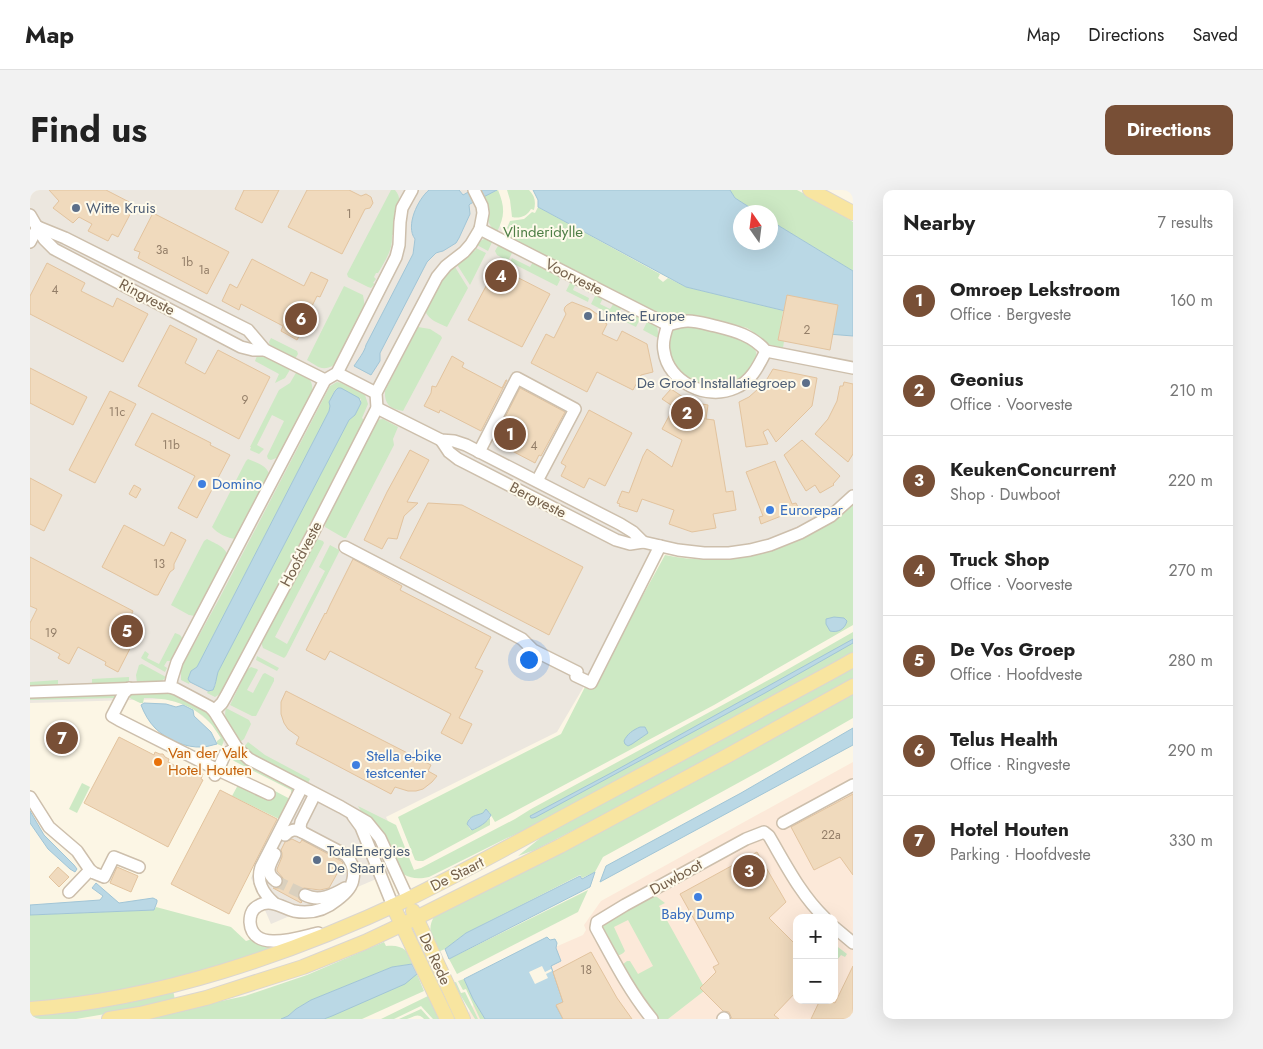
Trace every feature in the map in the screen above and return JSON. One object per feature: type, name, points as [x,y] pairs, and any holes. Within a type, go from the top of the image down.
[{"type":"main road","points":[[810,190],[852,210]]},
{"type":"main road","name":"De Staart","points":[[30,1009],[53,1008],[118,997],[183,983],[275,955],[351,924],[408,899],[476,864],[853,660]]},
{"type":"main road","name":"De Staart","points":[[109,1019],[140,1014],[206,998],[303,967],[365,942],[560,846],[853,686]]},
{"type":"main road","name":"De Rede","points":[[408,899],[463,1019]]},
{"type":"main road","name":"De Rede","points":[[393,906],[447,1019]]},
{"type":"street","name":"Hoofdveste","points":[[214,711],[222,703],[246,660],[314,531],[376,408],[376,393],[437,277],[446,266],[464,252],[480,229],[484,213],[481,202],[474,190]]},
{"type":"street","points":[[170,687],[177,662],[324,380],[337,372],[396,257],[399,245],[402,208],[409,191]]},
{"type":"street","name":"Ringveste","points":[[30,215],[44,239],[54,249],[241,347],[265,350]]},
{"type":"street","points":[[30,242],[38,228]]},
{"type":"street","name":"Ringveste","points":[[38,228],[65,238],[248,330],[265,350],[324,380]]},
{"type":"street","name":"Voorveste","points":[[480,229],[668,325]]},
{"type":"street","points":[[766,351],[755,371],[737,388],[725,392],[714,392],[700,390],[677,377],[667,363],[663,343],[668,325],[678,322],[700,322],[738,332],[756,341],[766,351],[853,368]]},
{"type":"street","points":[[337,372],[376,393]]},
{"type":"street","points":[[479,452],[516,378],[575,409],[537,482]]},
{"type":"street","name":"Bergveste","points":[[376,408],[441,440],[454,441],[466,445],[620,524],[633,532],[643,542]]},
{"type":"street","name":"Bergveste","points":[[441,440],[449,452],[458,459],[616,540],[630,544],[643,542],[704,553],[729,553],[750,550],[770,545],[800,533],[831,516],[853,496]]},
{"type":"street","points":[[345,547],[522,640],[533,650],[577,674],[583,673],[593,678],[660,546]]},
{"type":"street","points":[[30,692],[170,687],[210,707],[243,754],[257,764],[342,807],[367,822],[380,838],[408,899]]},
{"type":"street","points":[[129,688],[110,717],[216,773],[269,794]]},
{"type":"street","points":[[216,773],[225,754],[237,748]]},
{"type":"street","points":[[783,823],[853,784]]},
{"type":"street","points":[[302,832],[300,827],[309,791]]},
{"type":"street","points":[[276,881],[270,874],[269,866],[309,791]]},
{"type":"street","points":[[274,903],[263,890],[259,872],[309,791]]},
{"type":"street","points":[[30,797],[50,827],[77,852],[94,873],[104,878],[114,857],[139,867]]},
{"type":"street","points":[[342,807],[361,826],[393,906]]},
{"type":"street","points":[[285,836],[294,830],[302,832],[346,855],[351,860],[354,879],[348,891],[342,897],[319,910],[303,912],[274,903],[258,906],[250,916],[250,925],[256,935],[264,941],[272,942],[351,924]]},
{"type":"street","name":"Duwboot","points":[[652,1019],[639,1003],[615,964],[596,928],[597,922],[746,839],[764,832],[769,836],[790,873],[812,905],[821,914]]},
{"type":"street","points":[[68,892],[90,870]]},
{"type":"street","points":[[305,895],[312,898],[322,898],[336,893],[352,883]]},
{"type":"street","points":[[838,930],[853,943]]},
{"type":"shaded area","points":[[30,190],[484,190],[504,235],[635,303],[673,318],[695,315],[747,328],[763,341],[764,280],[853,299],[853,497],[830,518],[755,552],[663,552],[557,732],[386,817],[409,865],[271,924],[251,878],[296,792],[232,759],[214,726],[190,706],[165,699],[30,703]]},
{"type":"shaded area","points":[[853,762],[853,1019],[465,1019],[491,975],[583,935],[586,930],[584,925],[601,901]]},
{"type":"green space","points":[[391,190],[395,190],[399,197],[394,221],[395,234],[392,235],[390,250],[386,260],[378,273],[376,273],[374,277],[376,279],[373,283],[375,284],[371,288],[348,277],[347,274]]},
{"type":"green space","points":[[498,190],[503,211],[502,221],[497,232],[488,220],[483,196]]},
{"type":"green space","points":[[507,190],[529,190],[534,199],[534,210],[531,209],[520,217],[512,217]]},
{"type":"green space","points":[[730,190],[797,190],[829,207],[853,222],[853,271],[778,225],[778,205],[746,205],[735,198]]},
{"type":"green space","name":"Vlinderidylle","points":[[538,207],[660,274],[658,278],[663,282],[668,278],[686,287],[783,311],[778,340],[784,341],[783,348],[767,343],[747,328],[695,315],[661,316],[504,235],[510,221],[524,219],[532,212],[535,213]]},
{"type":"green space","points":[[484,239],[493,240],[488,251],[475,244]]},
{"type":"green space","points":[[499,244],[513,251],[508,261],[497,255],[495,251]]},
{"type":"green space","points":[[476,248],[486,253],[470,285],[456,263],[472,250],[475,251]]},
{"type":"green space","points":[[512,258],[530,267],[533,262],[557,273],[560,280],[557,286],[510,262]]},
{"type":"green space","points":[[455,267],[468,288],[447,327],[431,319],[425,311],[444,275]]},
{"type":"green space","points":[[573,281],[576,283],[573,290],[589,298],[588,302],[566,291]]},
{"type":"green space","points":[[344,286],[363,295],[365,307],[334,365],[323,368],[307,360]]},
{"type":"green space","points":[[596,294],[603,298],[600,304],[610,309],[614,303],[619,306],[621,309],[616,317],[591,304]]},
{"type":"green space","points":[[630,312],[640,316],[636,327],[624,321]]},
{"type":"green space","points":[[649,321],[657,327],[659,338],[643,330]]},
{"type":"green space","points":[[691,325],[743,338],[754,348],[756,359],[751,370],[740,379],[726,385],[709,386],[693,382],[674,364],[668,348],[671,330],[676,327]]},
{"type":"green space","points":[[418,327],[430,329],[442,338],[403,411],[398,410],[387,403],[385,391]]},
{"type":"green space","points":[[271,338],[297,351],[298,354],[295,359],[270,346]]},
{"type":"green space","points":[[256,352],[291,368],[285,378],[275,383],[279,374],[255,361]]},
{"type":"green space","points":[[297,371],[311,381],[312,392],[279,457],[271,460],[267,456],[284,421],[272,415],[257,445],[264,449],[259,454],[250,450],[250,447],[279,390],[290,383]]},
{"type":"green space","points":[[337,382],[365,395],[368,404],[362,418],[364,420],[223,692],[215,697],[207,693],[212,691],[216,684],[218,672],[349,420],[355,415],[361,399],[335,390],[329,402],[329,411],[197,667],[191,671],[188,679],[189,684],[181,680],[181,668],[330,386]]},
{"type":"green space","points":[[383,419],[398,427],[393,439],[394,445],[346,538],[344,538],[325,527],[326,519],[377,420]]},
{"type":"green space","points":[[248,459],[265,468],[271,478],[236,539],[226,537],[212,527]]},
{"type":"green space","points":[[853,503],[853,625],[714,705],[495,822],[489,812],[469,819],[467,824],[472,830],[490,818],[490,825],[423,861],[415,860],[398,817],[561,734],[586,685],[603,668],[665,555],[685,558],[726,559],[766,552],[786,546],[823,527]]},
{"type":"green space","points":[[207,539],[223,548],[228,558],[195,616],[189,615],[171,605],[204,541]]},
{"type":"green space","points":[[317,539],[324,543],[275,637],[287,644],[325,571],[319,567],[330,545],[339,550],[339,552],[284,658],[263,648],[262,640]]},
{"type":"green space","points":[[853,632],[853,652],[841,660],[532,827],[429,877],[416,878],[403,874],[378,826],[358,806],[396,825],[414,870],[421,868],[515,819]]},
{"type":"green space","points":[[175,633],[183,639],[182,643],[180,642],[170,661],[167,661],[164,666],[167,668],[165,672],[141,658],[145,651],[149,654],[147,658],[159,664]]},
{"type":"green space","points":[[257,656],[279,668],[277,671],[256,660]]},
{"type":"green space","points":[[142,664],[166,677],[161,682],[137,683],[136,675],[139,665]]},
{"type":"green space","points":[[853,665],[853,678],[814,701],[655,788],[535,850],[518,856],[544,835]]},
{"type":"green space","points":[[251,667],[258,670],[247,690],[253,693],[263,674],[265,673],[274,678],[256,716],[252,716],[230,705],[247,670]]},
{"type":"green space","points":[[129,677],[129,684],[92,684],[92,679]]},
{"type":"green space","points":[[58,680],[57,687],[30,688],[30,682]]},
{"type":"green space","points":[[853,690],[853,718],[603,857],[595,872],[582,878],[580,875],[466,933],[438,952],[430,929],[435,915]]},
{"type":"green space","points":[[132,693],[173,693],[209,714],[224,735],[222,746],[217,744],[217,741],[221,738],[213,727],[205,718],[190,707],[172,701],[153,698],[144,698],[143,703],[140,703],[127,695]]},
{"type":"green space","points":[[113,694],[115,698],[30,700],[30,697]]},
{"type":"green space","points":[[226,708],[249,720],[251,724],[244,739],[240,742],[227,722]]},
{"type":"green space","points":[[248,742],[265,755],[310,779],[308,783],[255,757],[244,747]]},
{"type":"green space","points":[[230,757],[239,757],[249,765],[292,788],[296,794],[281,820],[232,796],[238,785],[268,800],[273,790],[292,800],[291,790],[234,761]]},
{"type":"green space","points":[[82,783],[90,787],[77,813],[69,809]]},
{"type":"green space","points":[[588,890],[578,912],[457,974],[449,959]]},
{"type":"green space","points":[[653,896],[665,903],[659,906],[703,985],[704,991],[668,1019],[656,1019],[622,965],[630,961],[638,974],[653,966],[628,920],[614,927],[625,951],[618,955],[616,955],[601,925]]},
{"type":"green space","points":[[156,907],[231,927],[246,941],[252,939],[261,945],[274,948],[177,979],[125,990],[30,1003],[30,915],[154,910]]},
{"type":"green space","points":[[384,942],[386,946],[396,946],[404,949],[409,955],[412,964],[392,967],[311,1000],[281,1019],[137,1019],[245,996],[307,975]]},
{"type":"green space","points":[[838,947],[847,954],[845,957],[841,955],[838,959]]},
{"type":"green space","points":[[417,974],[424,991],[362,1019],[324,1019]]},
{"type":"green space","points":[[464,979],[485,1019],[480,1019],[466,989],[463,990],[458,981]]},
{"type":"green space","points":[[456,982],[461,993],[465,992],[478,1019],[475,1019],[453,983]]},
{"type":"green space","points":[[173,990],[175,1000],[123,1011],[76,1019],[30,1019],[30,1014]]},
{"type":"green space","points":[[430,995],[440,1019],[433,1019],[421,1006],[394,1019],[381,1019]]},
{"type":"green space","points":[[421,1009],[430,1019],[424,1019],[418,1015],[407,1019],[399,1019]]},
{"type":"water","points":[[429,190],[459,190],[463,195],[472,190],[497,190],[469,205],[470,214],[456,243],[436,253],[427,262],[380,353],[380,361],[371,375],[354,366],[413,254],[415,239],[412,234],[412,220],[417,206]]},
{"type":"water","points":[[533,190],[730,190],[735,198],[746,205],[733,205],[733,250],[778,250],[778,225],[853,271],[853,336],[828,334],[806,316],[686,287],[538,207],[538,200]]},
{"type":"water","points":[[338,388],[359,398],[361,403],[355,415],[349,420],[218,672],[213,690],[208,691],[190,682],[188,679],[191,671],[197,667],[329,411],[329,402]]},
{"type":"water","points":[[834,617],[844,618],[847,621],[841,630],[830,631],[826,624],[826,619]]},
{"type":"water","points":[[853,639],[853,643],[765,693],[531,818],[530,816]]},
{"type":"water","points":[[144,703],[166,704],[176,707],[183,705],[193,710],[194,716],[211,732],[217,744],[196,747],[183,745],[171,740],[151,723],[141,705]]},
{"type":"water","points":[[640,727],[645,727],[648,733],[628,746],[625,744],[624,741],[629,734]]},
{"type":"water","points":[[853,728],[853,745],[600,882],[606,866],[741,793]]},
{"type":"water","points":[[486,809],[491,815],[489,818],[472,830],[467,824],[468,821],[474,816],[483,813]]},
{"type":"water","points":[[30,811],[44,835],[77,869],[75,872],[48,849],[30,823]]},
{"type":"water","points":[[595,872],[590,887],[449,959],[445,949],[466,933],[580,876],[582,879]]},
{"type":"water","points":[[96,883],[119,903],[153,898],[157,900],[154,910],[30,915],[30,905],[100,900],[103,896],[92,888]]},
{"type":"water","points":[[547,937],[550,940],[555,939],[561,961],[551,966],[563,1002],[556,1006],[563,1019],[485,1019],[464,979]]},
{"type":"water","points":[[412,964],[417,974],[405,984],[332,1016],[324,1019],[281,1019],[311,1000],[392,967]]},
{"type":"pier","points":[[542,966],[545,972],[551,969],[552,971],[546,974],[548,978],[535,984],[529,972]]},
{"type":"building","points":[[49,190],[106,190],[135,205],[118,237],[112,234],[108,241],[88,231],[92,224],[79,217],[73,223],[53,208],[59,201]]},
{"type":"building","points":[[244,190],[279,190],[262,223],[235,209]]},
{"type":"building","points":[[307,190],[349,190],[361,196],[366,194],[371,197],[373,203],[370,208],[365,209],[342,254],[288,227]]},
{"type":"building","points":[[153,213],[229,252],[207,294],[138,258],[140,252],[134,250]]},
{"type":"building","points":[[252,259],[304,286],[311,272],[328,280],[320,297],[317,296],[297,340],[281,331],[283,326],[241,304],[239,310],[222,301],[230,284],[237,288]]},
{"type":"building","points":[[47,263],[85,283],[81,291],[113,307],[117,298],[148,314],[123,362],[30,314],[30,296]]},
{"type":"building","points":[[498,263],[503,265],[505,271],[550,294],[522,347],[468,320],[492,275],[490,269],[492,264]]},
{"type":"building","points":[[787,295],[838,305],[830,350],[778,340]]},
{"type":"building","points":[[572,302],[590,309],[601,317],[599,319],[607,324],[602,334],[617,341],[622,331],[647,344],[653,372],[641,375],[633,390],[597,372],[587,392],[531,363],[546,334],[554,338],[566,314],[565,307]]},
{"type":"building","points":[[170,325],[197,339],[185,363],[205,374],[218,350],[270,377],[239,439],[138,386]]},
{"type":"building","points":[[452,356],[464,363],[462,367],[502,388],[507,380],[481,431],[440,410],[439,413],[424,406],[431,393],[432,386],[436,387]]},
{"type":"building","points":[[30,368],[87,397],[73,425],[30,403]]},
{"type":"building","points":[[773,369],[817,378],[812,406],[776,442],[768,429],[763,432],[768,444],[746,447],[739,402],[749,397],[758,389]]},
{"type":"building","points":[[844,382],[853,384],[853,454],[848,462],[815,434],[828,419],[837,401],[840,386],[843,386]]},
{"type":"building","points":[[520,388],[565,412],[541,456],[539,455],[535,463],[493,441]]},
{"type":"building","points":[[671,389],[686,399],[708,405],[706,419],[714,420],[726,492],[733,491],[736,510],[713,514],[716,528],[692,532],[669,524],[674,510],[642,499],[637,512],[619,506],[620,504],[617,503],[622,491],[629,493],[647,449],[672,467],[682,440],[662,429],[674,407],[662,399]]},
{"type":"building","points":[[110,391],[136,404],[95,483],[69,470]]},
{"type":"building","points":[[589,410],[632,433],[605,486],[589,478],[584,488],[561,476],[566,466],[561,463]]},
{"type":"building","points":[[152,413],[211,443],[210,445],[230,455],[197,518],[178,508],[195,476],[135,445]]},
{"type":"building","points":[[802,440],[840,476],[834,485],[820,493],[815,485],[806,491],[784,455]]},
{"type":"building","points":[[410,450],[429,460],[407,502],[418,503],[404,516],[397,539],[388,538],[382,549],[364,540]]},
{"type":"building","points":[[775,461],[792,504],[796,503],[799,509],[761,524],[759,517],[763,516],[746,472]]},
{"type":"building","points":[[30,478],[62,495],[44,531],[30,524]]},
{"type":"building","points":[[134,485],[141,489],[136,498],[129,494]]},
{"type":"building","points":[[428,503],[462,505],[583,567],[549,635],[400,558]]},
{"type":"building","points":[[124,525],[164,546],[171,532],[186,540],[174,564],[174,569],[170,572],[158,595],[102,567]]},
{"type":"building","points":[[30,557],[133,611],[129,620],[141,627],[118,672],[105,665],[106,662],[78,647],[69,664],[58,658],[60,654],[30,638],[30,623],[37,609],[30,606]]},
{"type":"building","points":[[353,559],[402,586],[400,590],[491,637],[475,668],[483,671],[459,718],[472,724],[462,744],[441,733],[451,714],[330,651],[325,660],[306,650]]},
{"type":"building","points":[[286,691],[431,765],[428,771],[437,776],[423,789],[408,791],[395,787],[391,794],[296,744],[299,737],[288,729],[281,714],[281,702]]},
{"type":"building","points":[[119,737],[154,755],[155,752],[163,754],[169,759],[168,762],[189,773],[192,768],[203,774],[201,779],[203,780],[168,847],[84,803]]},
{"type":"building","points":[[220,790],[277,819],[229,914],[171,884]]},
{"type":"building","points":[[853,794],[853,875],[840,857],[814,870],[791,827]]},
{"type":"building","points":[[292,839],[300,843],[302,840],[343,863],[329,888],[320,890],[304,888],[300,890],[298,896],[301,903],[273,888],[279,888],[283,883],[283,878],[277,869],[282,857],[281,850],[285,842]]},
{"type":"building","points":[[757,852],[786,902],[769,918],[793,942],[793,995],[774,1015],[779,1019],[732,1019],[729,1012],[723,1011],[700,988],[716,972],[713,967],[719,964],[680,894]]},
{"type":"building","points":[[58,867],[69,877],[59,887],[49,877]]},
{"type":"building","points":[[117,867],[138,876],[131,892],[110,883]]},
{"type":"building","points":[[591,952],[617,998],[632,1019],[563,1019],[556,1005],[563,1002],[553,972]]},
{"type":"building","points":[[853,966],[853,1019],[811,1019],[818,1004],[838,1004],[838,997]]},
{"type":"tunnel","points":[[276,881],[305,895]]},
{"type":"place","name":"Witte Kruis","points":[[76,208]]},
{"type":"place","name":"Truck Shop","points":[[501,276]]},
{"type":"place","name":"Lintec Europe","points":[[588,316]]},
{"type":"place","name":"Telus Health","points":[[301,319]]},
{"type":"place","name":"De Groot Installatiegroep","points":[[806,383]]},
{"type":"place","name":"Geonius","points":[[687,413]]},
{"type":"place","name":"Omroep Lekstroom","points":[[510,434]]},
{"type":"place","name":"Domino","points":[[202,484]]},
{"type":"place","name":"Eurorepar","points":[[770,510]]},
{"type":"place","name":"De Vos Groep","points":[[127,631]]},
{"type":"place","name":"Hotel Houten","points":[[62,738]]},
{"type":"place","name":"Van der Valk Hotel Houten","points":[[158,762]]},
{"type":"place","name":"Stella e-bike testcenter","points":[[356,765]]},
{"type":"place","name":"TotalEnergies De Staart","points":[[317,860]]},
{"type":"place","name":"KeukenConcurrent","points":[[749,871]]},
{"type":"place","name":"Baby Dump","points":[[698,897]]}]
